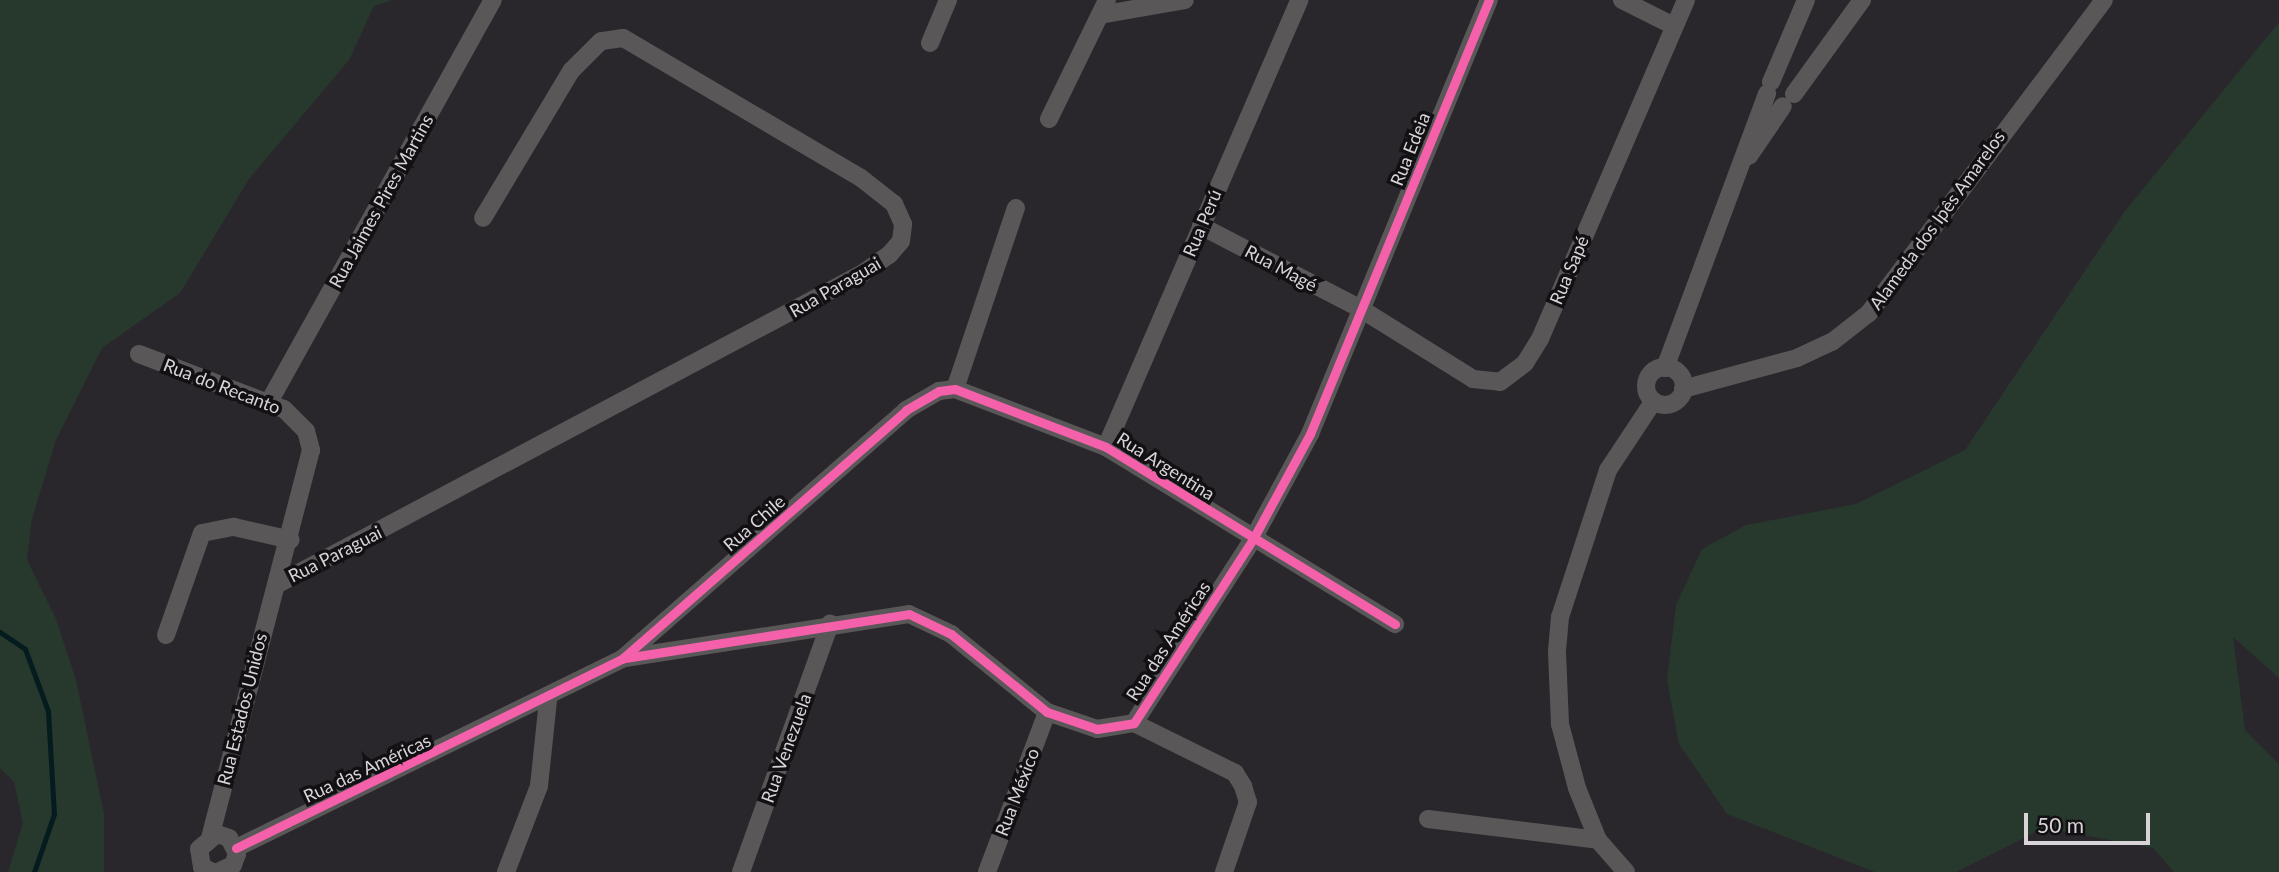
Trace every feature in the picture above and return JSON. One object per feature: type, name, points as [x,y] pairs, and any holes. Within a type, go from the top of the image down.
[{"type":"street","name":"Rua Jaimes Pires Martins","points":[[269,402],[492,0]]},
{"type":"street","points":[[930,43],[948,0]]},
{"type":"street","points":[[1049,120],[1104,8],[1185,0]]},
{"type":"street","name":"Rua Perú","points":[[1106,447],[1299,0]]},
{"type":"street","name":"Rua Edeia","points":[[1361,309],[1489,0]]},
{"type":"street","points":[[1622,0],[1674,26]]},
{"type":"street","name":"Rua Sapé","points":[[1361,309],[1473,379],[1500,382],[1513,375],[1539,339],[1686,0]]},
{"type":"street","points":[[1626,872],[1598,840],[1560,724],[1560,617],[1608,470],[1653,402],[1647,380],[1665,368],[1730,186],[1806,0]]},
{"type":"street","points":[[1730,186],[1862,0]]},
{"type":"street","name":"Alameda dos Ipês Amarelos","points":[[1653,402],[1676,402],[1683,388],[1797,358],[1832,342],[1869,313],[2104,0]]},
{"type":"street","name":"Rua Paraguai","points":[[276,585],[863,273],[901,241],[903,224],[894,204],[860,178],[623,38],[601,41],[571,71],[483,218]]},
{"type":"street","points":[[1769,88],[1789,100]]},
{"type":"street","points":[[955,389],[1016,208]]},
{"type":"street","name":"Rua Magé","points":[[1201,226],[1361,309]]},
{"type":"street","name":"Rua das Américas","points":[[236,848],[548,700],[622,659],[892,614],[926,621],[1047,712],[1097,729],[1134,723],[1253,539],[1310,435],[1361,309]]},
{"type":"street","name":"Rua do Recanto","points":[[139,354],[269,402],[297,418],[311,450],[291,540],[276,585]]},
{"type":"street","points":[[1665,368],[1679,374],[1683,388]]},
{"type":"street","name":"Rua Chile","points":[[622,659],[923,396],[955,389]]},
{"type":"street","name":"Rua Argentina","points":[[955,389],[1106,447],[1395,624]]},
{"type":"street","points":[[166,635],[202,533],[234,527],[291,540]]},
{"type":"street","name":"Rua Estados Unidos","points":[[211,835],[276,585]]},
{"type":"street","name":"Rua Venezuela","points":[[741,872],[831,623]]},
{"type":"street","points":[[506,872],[539,786],[548,700]]},
{"type":"street","name":"Rua México","points":[[988,872],[1047,712]]},
{"type":"street","points":[[1134,723],[1235,773],[1248,802],[1224,872]]},
{"type":"street","points":[[1428,819],[1598,840]]},
{"type":"street","points":[[211,835],[229,838],[236,848],[236,860],[212,871],[199,849],[211,835]]},
{"type":"green space","points":[[0,0],[392,0],[374,6],[349,60],[249,179],[180,293],[102,348],[56,440],[32,519],[27,560],[56,619],[76,680],[104,814],[104,872],[8,872],[23,823],[14,782],[0,768]]},
{"type":"green space","points":[[2279,22],[2279,678],[2233,637],[2245,730],[2279,764],[2279,872],[2174,872],[2153,848],[2044,828],[1956,872],[1875,872],[1727,814],[1679,744],[1667,680],[1676,605],[1702,549],[1746,525],[1856,504],[1965,450],[2125,211]]},
{"type":"waterway","points":[[0,632],[25,649],[48,711],[54,814],[34,872]]},
{"type":"cycle path","points":[[625,658],[909,614],[951,634],[1047,712],[1097,729],[1134,723],[1253,539],[1310,434],[1489,0]]},
{"type":"cycle path","points":[[236,848],[622,659],[906,410],[939,391],[955,389],[1106,447],[1395,624]]}]
